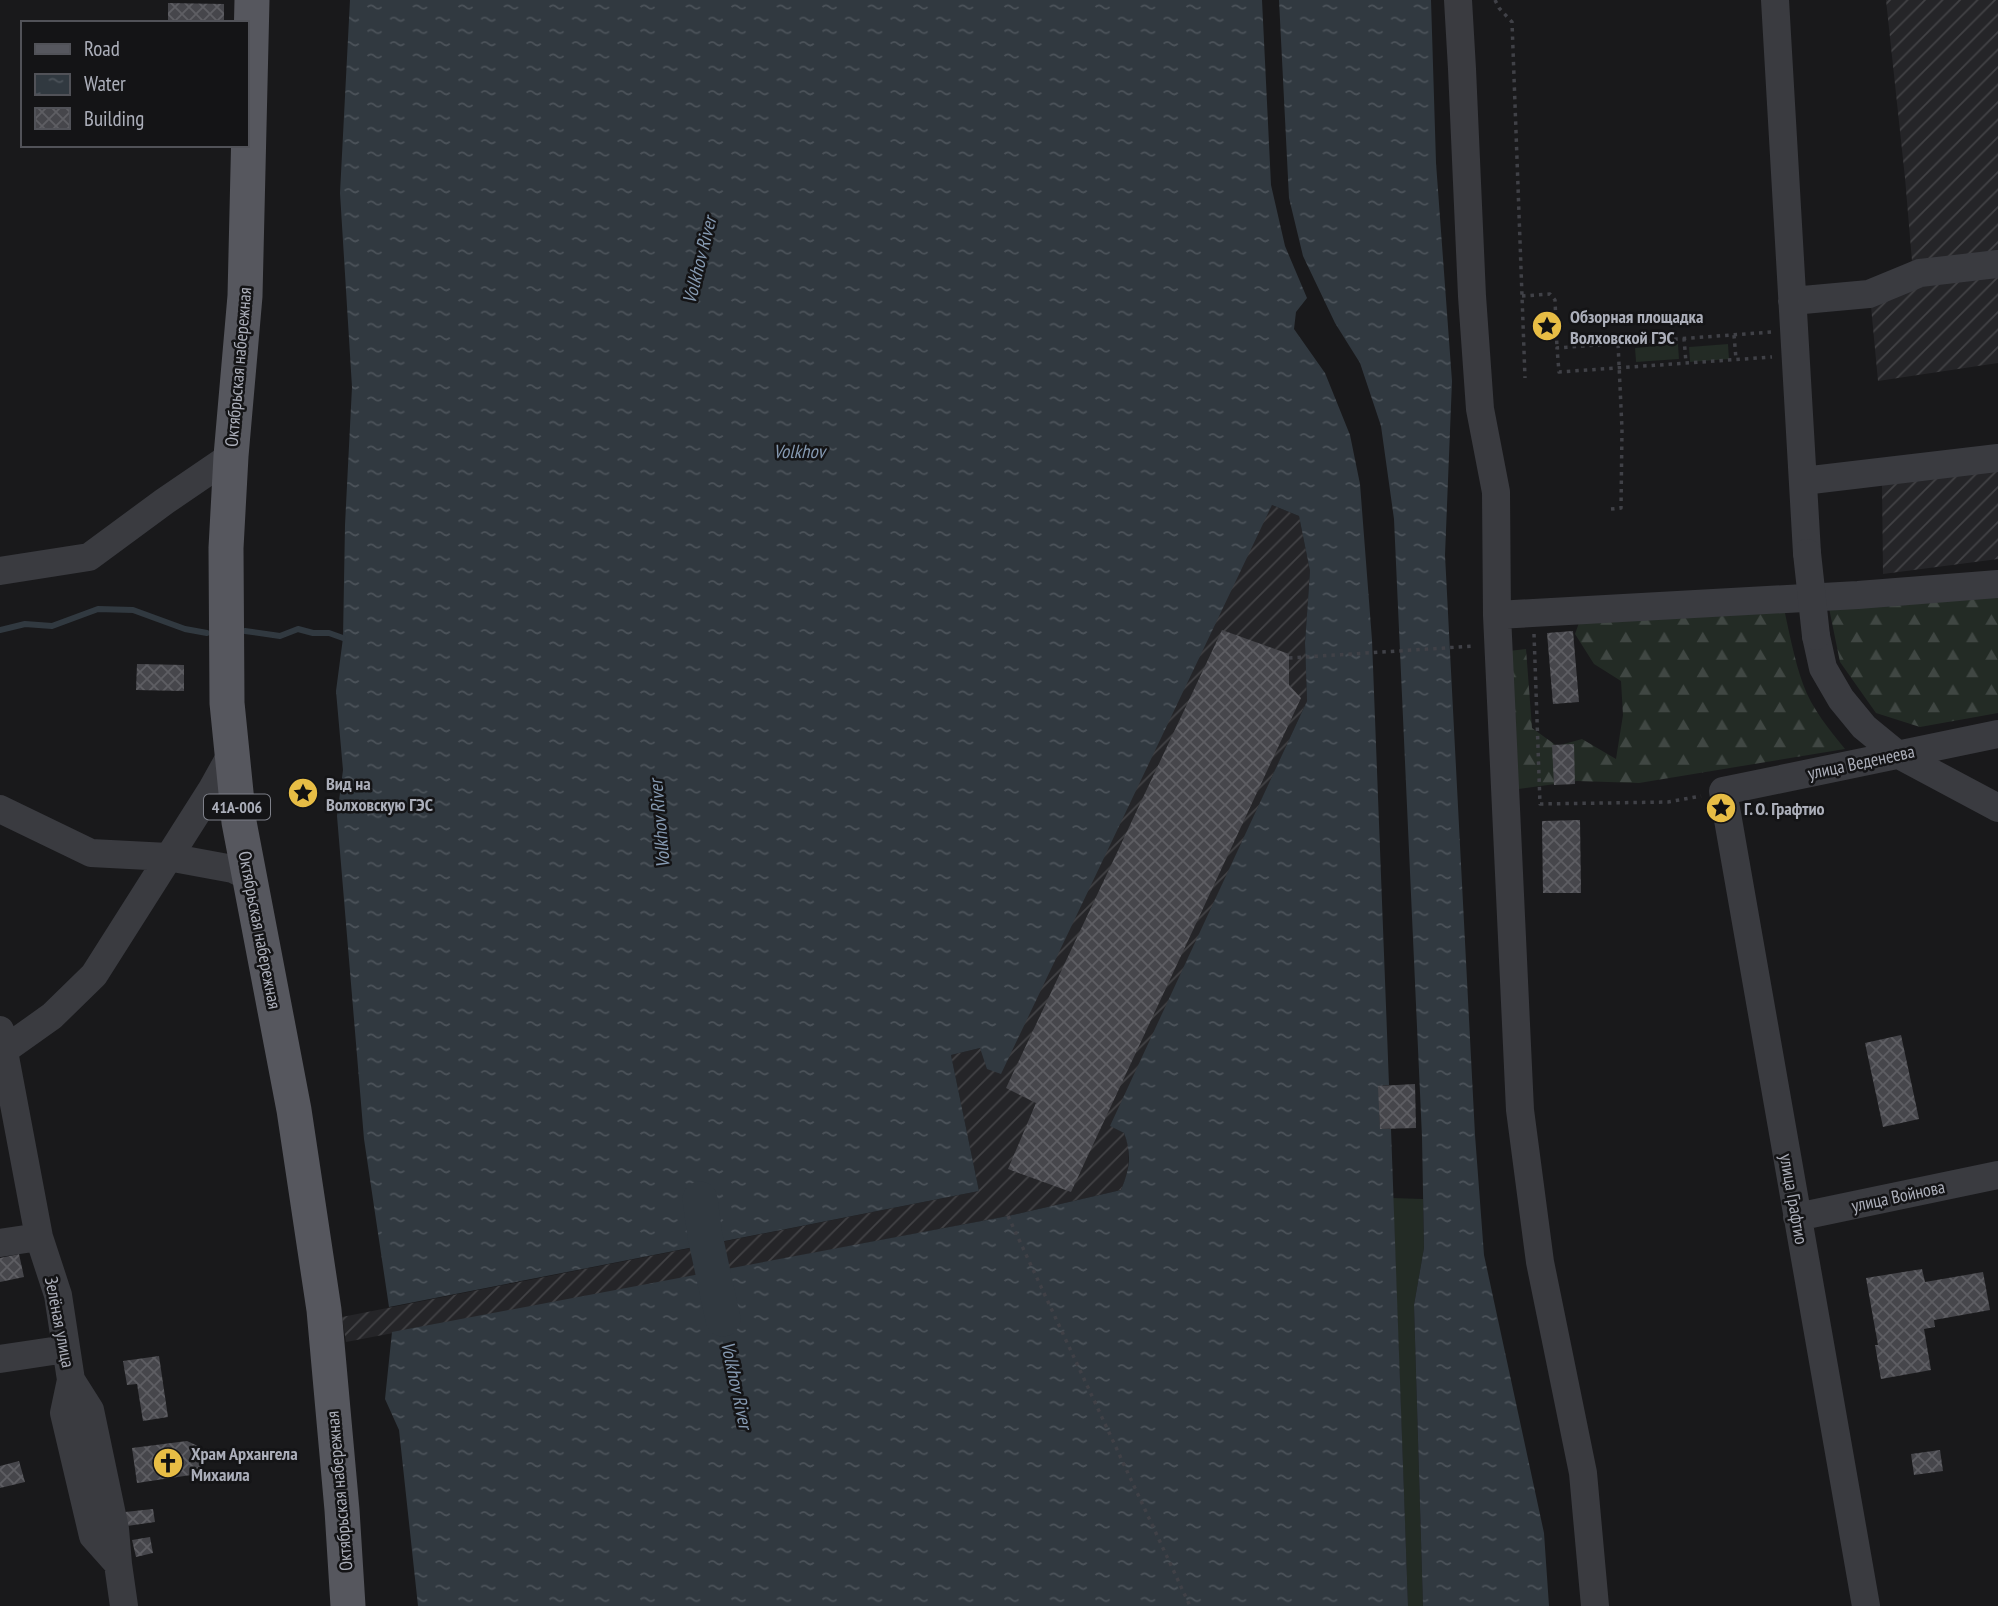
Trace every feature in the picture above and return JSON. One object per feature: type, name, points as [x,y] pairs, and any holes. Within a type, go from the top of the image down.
[{"type":"main road","name":"Октябрьская набережная","points":[[252,0],[244,296],[231,456],[226,561],[227,703],[239,822],[294,1110],[324,1310],[348,1606]]},
{"type":"street","points":[[1458,0],[1479,396],[1496,492],[1497,615],[1520,1110],[1541,1262],[1583,1473],[1595,1606]]},
{"type":"street","points":[[1775,0],[1807,553],[1816,636],[1823,668],[1841,699],[1864,727],[1897,754],[1998,808]]},
{"type":"street","points":[[1792,301],[1869,294],[1920,273],[1998,264]]},
{"type":"street","points":[[0,571],[89,557],[231,456]]},
{"type":"street","points":[[1803,481],[1998,458]]},
{"type":"street","points":[[1497,615],[1858,595],[1998,584]]},
{"type":"street","name":"улица Веденеева","points":[[1723,791],[1998,734]]},
{"type":"street","points":[[1,1045],[52,1016],[94,975],[232,753]]},
{"type":"street","name":"улица Графтио","points":[[1723,791],[1866,1606]]},
{"type":"street","points":[[0,809],[91,853],[167,857],[233,869],[251,878]]},
{"type":"street","name":"Зелёная улица","points":[[1,1045],[40,1237],[58,1295],[71,1380],[64,1413],[93,1536],[118,1564],[124,1606]]},
{"type":"street","name":"улица Войнова","points":[[1797,1217],[1998,1175]]},
{"type":"street","points":[[0,1243],[40,1237]]},
{"type":"street","points":[[0,1359],[66,1349]]},
{"type":"path","points":[[1495,0],[1513,22],[1525,378]]},
{"type":"path","points":[[1522,296],[1550,294],[1555,300],[1559,372],[1772,357]]},
{"type":"path","points":[[1558,348],[1771,332]]},
{"type":"path","points":[[1734,335],[1736,359]]},
{"type":"path","points":[[1684,338],[1686,363]]},
{"type":"path","points":[[1611,509],[1622,508],[1618,343]]},
{"type":"path","points":[[1533,612],[1540,804],[1668,802],[1723,791]]},
{"type":"path","points":[[1289,658],[1450,648]]},
{"type":"path","points":[[1008,1216],[1190,1606]]},
{"type":"shaded area","points":[[1886,0],[1998,0],[1998,363],[1878,381],[1869,285],[1912,261]]},
{"type":"shaded area","points":[[1998,468],[1998,559],[1883,574],[1882,484]]},
{"type":"shaded area","points":[[1272,505],[1299,516],[1310,571],[1305,643],[1307,701],[1111,1126],[1124,1133],[1129,1147],[1128,1173],[1121,1190],[1008,1216],[346,1342],[342,1317],[979,1191],[951,1055],[980,1048]]},
{"type":"green space","points":[[1678,344],[1679,359],[1636,362],[1635,348]]},
{"type":"green space","points":[[1728,344],[1729,359],[1690,362],[1689,347]]},
{"type":"green space","points":[[1998,587],[1998,713],[1920,727],[1876,713],[1840,662],[1829,608]]},
{"type":"green space","points":[[1783,604],[1803,684],[1821,718],[1845,749],[1639,783],[1577,781],[1518,789],[1509,651],[1526,649],[1532,728],[1557,746],[1582,739],[1616,759],[1623,715],[1621,681],[1594,664],[1575,634],[1580,620]]},
{"type":"green space","points":[[1393,1198],[1423,1199],[1424,1248],[1414,1305],[1423,1606],[1408,1606]]},
{"type":"water","name":"Volkhov","points":[[350,0],[1262,0],[1271,185],[1285,246],[1307,298],[1296,312],[1294,329],[1325,373],[1350,435],[1360,484],[1372,640],[1389,1085],[1379,1086],[1380,1129],[1391,1129],[1408,1606],[418,1606],[399,1430],[385,1399],[392,1332],[1008,1216],[1121,1190],[1128,1168],[1128,1148],[1124,1133],[1110,1126],[1307,701],[1305,643],[1310,571],[1299,516],[1272,505],[1001,1074],[987,1069],[980,1048],[951,1055],[979,1191],[389,1307],[364,1139],[337,816],[343,770],[336,691],[343,638],[352,387],[340,193]]},
{"type":"water","points":[[1279,0],[1431,0],[1436,163],[1452,381],[1445,555],[1475,1135],[1484,1255],[1544,1533],[1549,1606],[1423,1606],[1414,1305],[1424,1248],[1422,1137],[1394,519],[1381,426],[1360,363],[1335,323],[1303,256],[1289,198]]},
{"type":"building","points":[[168,3],[224,4],[224,21],[168,21]]},
{"type":"building","points":[[1222,630],[1289,654],[1289,685],[1301,698],[1071,1192],[1008,1169],[1036,1103],[1006,1088]]},
{"type":"building","points":[[1573,631],[1579,702],[1553,704],[1547,633]]},
{"type":"building","points":[[137,664],[184,665],[184,691],[136,690]]},
{"type":"building","points":[[1574,744],[1575,784],[1554,785],[1552,745]]},
{"type":"building","points":[[1580,820],[1581,893],[1543,893],[1542,821]]},
{"type":"building","points":[[1901,1035],[1919,1119],[1883,1127],[1865,1043]]},
{"type":"building","points":[[1415,1084],[1416,1128],[1380,1129],[1378,1086]]},
{"type":"building","points":[[19,1254],[24,1277],[0,1282],[0,1258]]},
{"type":"building","points":[[1922,1269],[1925,1282],[1983,1272],[1990,1310],[1934,1320],[1935,1327],[1924,1329],[1931,1370],[1881,1379],[1866,1278]]},
{"type":"building","points":[[159,1356],[168,1417],[143,1421],[137,1384],[127,1385],[123,1361]]},
{"type":"building","name":"Храм Архангела Михаила","points":[[187,1441],[198,1446],[203,1457],[200,1468],[191,1475],[137,1483],[132,1448]]},
{"type":"building","points":[[1940,1450],[1943,1471],[1914,1475],[1911,1454]]},
{"type":"building","points":[[19,1461],[25,1482],[0,1488],[0,1466]]},
{"type":"building","points":[[153,1509],[155,1522],[127,1526],[125,1512]]},
{"type":"building","points":[[150,1537],[153,1553],[136,1557],[132,1540]]},
{"type":"waterway","points":[[0,630],[25,624],[52,626],[98,609],[133,610],[185,629],[207,633]]},
{"type":"waterway","points":[[245,631],[280,636],[298,629],[329,633],[343,638]]},
{"type":"waterway","name":"Volkhov River","points":[[700,1199],[723,1319]]},
{"type":"place","name":"Обзорная площадка Волховской ГЭС","points":[[1547,326]]},
{"type":"place","name":"Вид на Волховскую ГЭС","points":[[303,793]]},
{"type":"place","name":"Г. О. Графтио","points":[[1721,808]]},
{"type":"place","name":"Храм Архангела Михаила","points":[[168,1463]]}]
